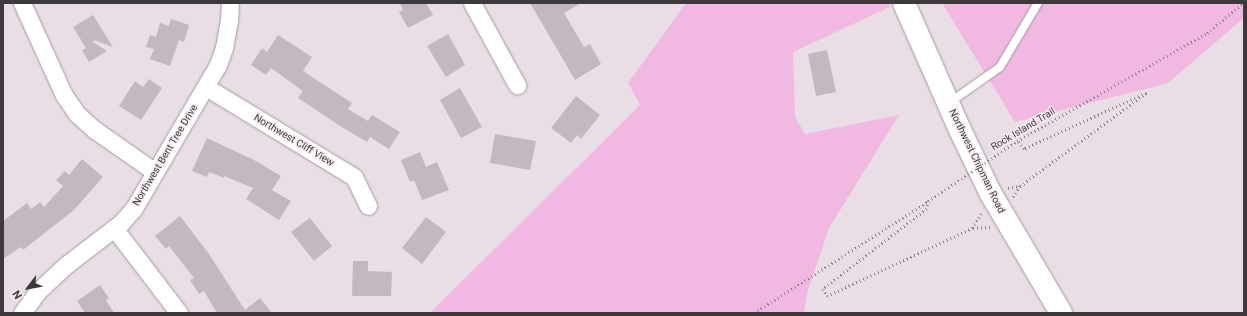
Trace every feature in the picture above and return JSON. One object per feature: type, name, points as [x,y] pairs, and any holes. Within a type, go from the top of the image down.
[{"type":"main road","name":"Northwest Chipman Road","points":[[904,3],[960,130],[991,194],[1061,313]]},
{"type":"street","points":[[22,3],[64,95],[77,114],[94,130],[155,172]]},
{"type":"street","name":"Northwest Bent Tree Drive","points":[[22,313],[37,292],[66,265],[114,228],[134,208],[218,65],[224,48],[229,21],[230,3]]},
{"type":"street","points":[[472,3],[517,86]]},
{"type":"street","name":"Northwest Cliff View","points":[[206,87],[354,177],[368,206]]},
{"type":"street","points":[[114,228],[179,313]]},
{"type":"lane","points":[[949,103],[1000,67],[1038,3]]},
{"type":"path","name":"Rock Island Trail","points":[[754,313],[928,201],[1017,141],[1207,33],[1243,3]]},
{"type":"path","points":[[1011,203],[1020,186],[1146,93],[1024,149],[1017,141]]},
{"type":"path","points":[[1004,186],[1008,188],[1020,186]]},
{"type":"path","points":[[928,201],[928,209],[823,289],[827,296],[972,228],[994,226]]},
{"type":"path","points":[[972,228],[984,209]]},
{"type":"shaded area","points":[[686,3],[888,3],[890,7],[793,52],[795,117],[805,134],[899,115],[829,228],[807,293],[804,313],[430,313],[640,105],[628,83]]},
{"type":"shaded area","points":[[942,3],[1244,3],[1244,18],[1168,83],[1015,122]]},
{"type":"building","points":[[400,3],[426,3],[433,15],[408,28],[399,12],[403,10]]},
{"type":"building","points":[[530,3],[581,3],[564,13],[584,47],[590,44],[601,64],[575,80]]},
{"type":"building","points":[[93,15],[113,47],[94,40],[93,42],[107,51],[89,62],[82,50],[86,48],[73,27]]},
{"type":"building","points":[[171,19],[189,25],[184,42],[179,40],[170,66],[150,59],[154,49],[146,47],[150,35],[156,37],[160,23],[169,26]]},
{"type":"building","points":[[448,34],[465,65],[446,77],[427,46]]},
{"type":"building","points":[[278,35],[312,57],[303,71],[352,103],[348,109],[368,121],[372,115],[400,132],[389,149],[370,137],[367,142],[298,98],[303,91],[271,68],[266,75],[251,65],[262,48],[267,52]]},
{"type":"building","points":[[827,50],[836,92],[816,96],[808,54]]},
{"type":"building","points":[[149,79],[162,88],[141,120],[119,106],[135,81],[143,87]]},
{"type":"building","points":[[460,88],[482,127],[461,138],[440,100]]},
{"type":"building","points":[[576,96],[600,115],[581,139],[577,135],[571,143],[551,128]]},
{"type":"building","points":[[495,134],[536,141],[530,170],[490,163]]},
{"type":"building","points":[[207,138],[254,160],[281,176],[272,190],[291,201],[279,220],[246,199],[253,188],[224,176],[224,178],[209,172],[207,177],[192,171]]},
{"type":"building","points":[[420,152],[426,167],[437,162],[449,190],[422,200],[414,180],[410,182],[401,160]]},
{"type":"building","points":[[82,159],[103,177],[74,210],[23,250],[21,247],[3,259],[3,221],[27,203],[31,209],[40,202],[44,207],[63,186],[56,180],[65,171],[69,175]]},
{"type":"building","points":[[180,216],[209,254],[245,310],[260,298],[272,313],[217,313],[204,291],[199,294],[190,280],[194,278],[169,246],[166,249],[155,236]]},
{"type":"building","points":[[426,217],[446,232],[422,264],[402,248]]},
{"type":"building","points":[[310,218],[332,246],[314,261],[291,232]]},
{"type":"building","points":[[353,261],[368,261],[368,271],[392,272],[391,296],[352,296]]},
{"type":"building","points":[[100,285],[109,298],[106,300],[114,313],[85,313],[77,301]]}]
